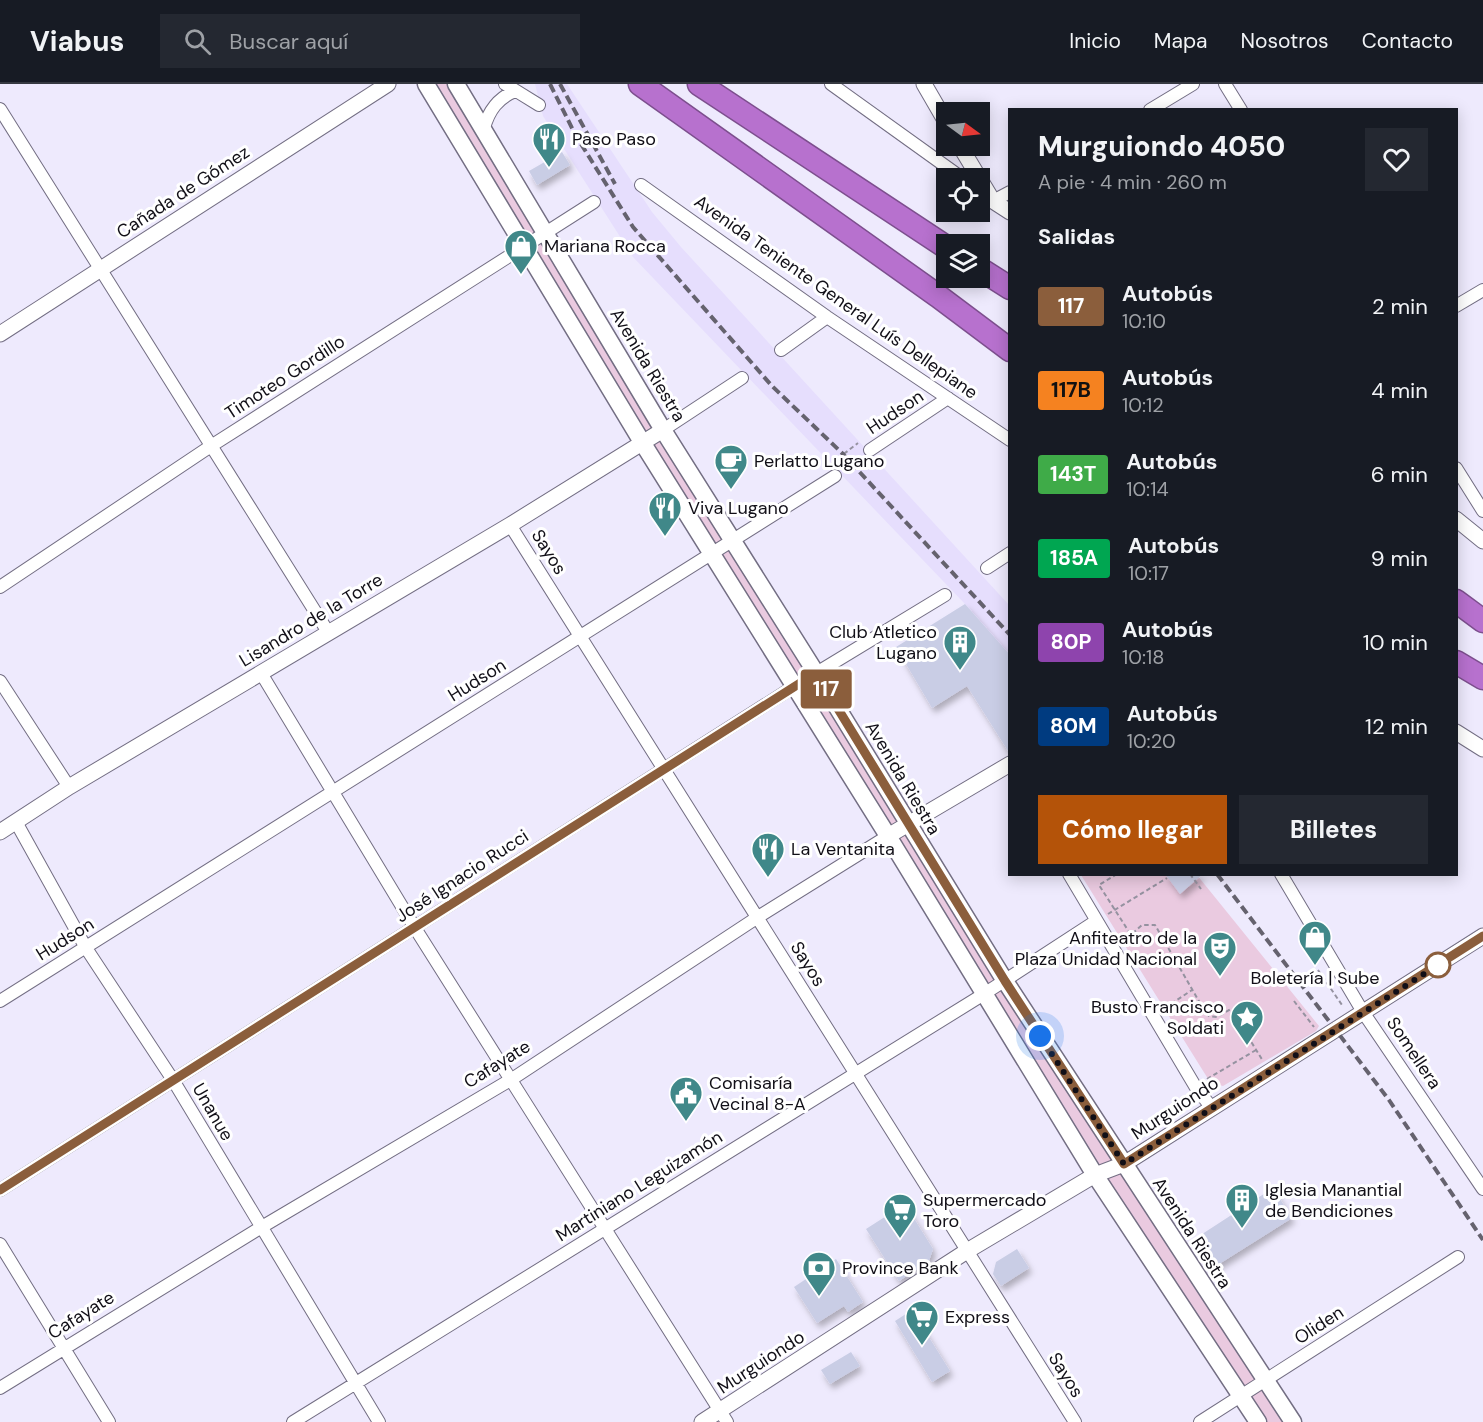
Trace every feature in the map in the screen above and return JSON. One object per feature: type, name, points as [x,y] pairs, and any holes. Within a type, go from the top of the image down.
[{"type":"highway","points":[[640,84],[1008,348]]},
{"type":"highway","points":[[699,84],[936,240]]},
{"type":"highway","points":[[990,275],[1008,287]]},
{"type":"highway","points":[[1458,602],[1483,621]]},
{"type":"highway","points":[[1458,663],[1483,678]]},
{"type":"main road","points":[[426,84],[642,442],[888,836],[1095,1176],[1258,1422]]},
{"type":"main road","name":"Avenida Riestra","points":[[456,84],[546,230],[663,430],[735,541],[1005,981],[1293,1422]]},
{"type":"street","name":"Cañada de Gómez","points":[[0,333],[388,84]]},
{"type":"street","points":[[831,84],[948,168]]},
{"type":"street","points":[[924,84],[936,105]]},
{"type":"street","points":[[1153,108],[1193,84]]},
{"type":"street","points":[[1226,84],[1240,108]]},
{"type":"street","points":[[484,128],[492,108],[506,95],[510,87],[539,105]]},
{"type":"street","points":[[0,109],[328,632]]},
{"type":"street","points":[[966,156],[993,201]]},
{"type":"street","name":"Avenida Teniente General Luís Dellepiane","points":[[641,184],[827,317],[1008,439]]},
{"type":"street","points":[[993,201],[1008,193]]},
{"type":"street","points":[[990,199],[1008,211]]},
{"type":"street","name":"Timoteo Gordillo","points":[[0,587],[211,446],[546,230],[594,202]]},
{"type":"street","points":[[1458,305],[1483,290]]},
{"type":"street","points":[[781,350],[827,317]]},
{"type":"street","points":[[663,430],[742,378]]},
{"type":"street","name":"Hudson","points":[[870,450],[948,398]]},
{"type":"street","name":"Lisandro de la Torre","points":[[0,832],[69,787],[510,525],[663,430]]},
{"type":"street","points":[[1458,471],[1483,511]]},
{"type":"street","name":"Hudson","points":[[0,1001],[835,476]]},
{"type":"street","points":[[1458,521],[1483,542]]},
{"type":"street","name":"Sayos","points":[[510,525],[1075,1422]]},
{"type":"street","points":[[987,568],[1008,554]]},
{"type":"street","name":"José Ignacio Rucci","points":[[0,1190],[795,686],[945,595]]},
{"type":"street","points":[[261,673],[415,928],[723,1417]]},
{"type":"street","points":[[0,681],[69,787]]},
{"type":"street","points":[[1458,733],[1483,749]]},
{"type":"street","name":"Cafayate","points":[[0,1388],[260,1228],[512,1079],[758,917],[888,836],[1008,768]]},
{"type":"street","name":"Unanue","points":[[16,822],[86,948],[173,1080],[260,1228],[379,1422]]},
{"type":"street","points":[[1070,876],[1195,1086],[1211,1107]]},
{"type":"street","name":"Somellera","points":[[1282,876],[1358,1016],[1483,1189]]},
{"type":"street","name":"Martiniano Leguizamón","points":[[292,1422],[1005,981],[1096,921]]},
{"type":"street","name":"Murguiondo","points":[[702,1422],[723,1417],[967,1251],[1095,1176],[1124,1164],[1483,936]]},
{"type":"street","points":[[0,1244],[109,1422]]},
{"type":"street","name":"Oliden","points":[[1200,1422],[1458,1257]]},
{"type":"path","name":"Hudson","points":[[835,476],[828,467],[863,440],[870,450]]},
{"type":"path","points":[[1104,876],[1107,880]]},
{"type":"path","points":[[1114,876],[1099,885],[1131,935],[1142,925],[1155,925],[1209,1016],[1221,1016],[1231,1009],[1269,1071]]},
{"type":"path","points":[[1191,876],[1201,889]]},
{"type":"path","points":[[1096,921],[1167,878]]},
{"type":"path","points":[[1318,970],[1358,1016]]},
{"type":"path","points":[[1153,1016],[1192,990]]},
{"type":"path","points":[[1294,1001],[1322,1038]]},
{"type":"path","points":[[1195,1086],[1256,1050]]},
{"type":"shaded area","points":[[426,84],[456,84],[663,430],[1293,1422],[1258,1422]]},
{"type":"shaded area","points":[[535,84],[567,84],[652,212],[681,247],[1008,604],[1008,654],[965,604],[633,257],[543,116]]},
{"type":"shaded area","points":[[1082,876],[1198,876],[1319,1026],[1316,1031],[1223,1086],[1210,1082]]},
{"type":"building","name":"Paso Paso","points":[[562,152],[570,165],[537,185],[529,171]]},
{"type":"building","name":"Club Atletico Lugano","points":[[965,604],[1008,653],[1008,751],[967,686],[932,708],[896,647]]},
{"type":"building","points":[[1166,876],[1201,876],[1180,894]]},
{"type":"building","name":"Iglesia Manantial de Bendiciones","points":[[1273,1188],[1292,1218],[1211,1269],[1193,1240]]},
{"type":"building","name":"Supermercado Toro","points":[[905,1204],[933,1249],[929,1261],[899,1281],[866,1229]]},
{"type":"building","points":[[1017,1249],[1029,1268],[1001,1286],[993,1274],[996,1262]]},
{"type":"building","points":[[836,1259],[863,1302],[848,1312],[844,1306],[817,1323],[794,1287]]},
{"type":"building","name":"Express","points":[[912,1310],[950,1371],[932,1382],[895,1321]]},
{"type":"building","points":[[851,1352],[860,1366],[830,1384],[821,1370]]},
{"type":"railway","points":[[550,84],[576,136],[633,227],[772,386],[843,454],[1008,633]]},
{"type":"railway","points":[[560,84],[615,184]]},
{"type":"railway","points":[[1219,876],[1389,1100],[1483,1240]]},
{"type":"bus line","name":"117","points":[[0,1190],[816,673],[1005,981],[1124,1164],[1483,936]]},
{"type":"place","name":"Paso Paso","points":[[549,168]]},
{"type":"place","name":"Mariana Rocca","points":[[521,275]]},
{"type":"place","name":"Perlatto Lugano","points":[[731,490]]},
{"type":"place","name":"Viva Lugano","points":[[665,537]]},
{"type":"place","name":"Club Atletico Lugano","points":[[960,671]]},
{"type":"place","name":"La Ventanita","points":[[768,878]]},
{"type":"place","name":"Boletería | Sube","points":[[1315,966]]},
{"type":"place","name":"Anfiteatro de la Plaza Unidad Nacional","points":[[1220,977]]},
{"type":"place","name":"Busto Francisco Soldati","points":[[1247,1046]]},
{"type":"place","name":"Comisaría Vecinal 8-A","points":[[686,1122]]},
{"type":"place","name":"Iglesia Manantial de Bendiciones","points":[[1242,1229]]},
{"type":"place","name":"Supermercado Toro","points":[[900,1239]]},
{"type":"place","name":"Province Bank","points":[[819,1297]]},
{"type":"place","name":"Express","points":[[922,1346]]},
{"type":"route","points":[[1040,1036],[1124,1164],[1443,962],[1438,965]]}]
